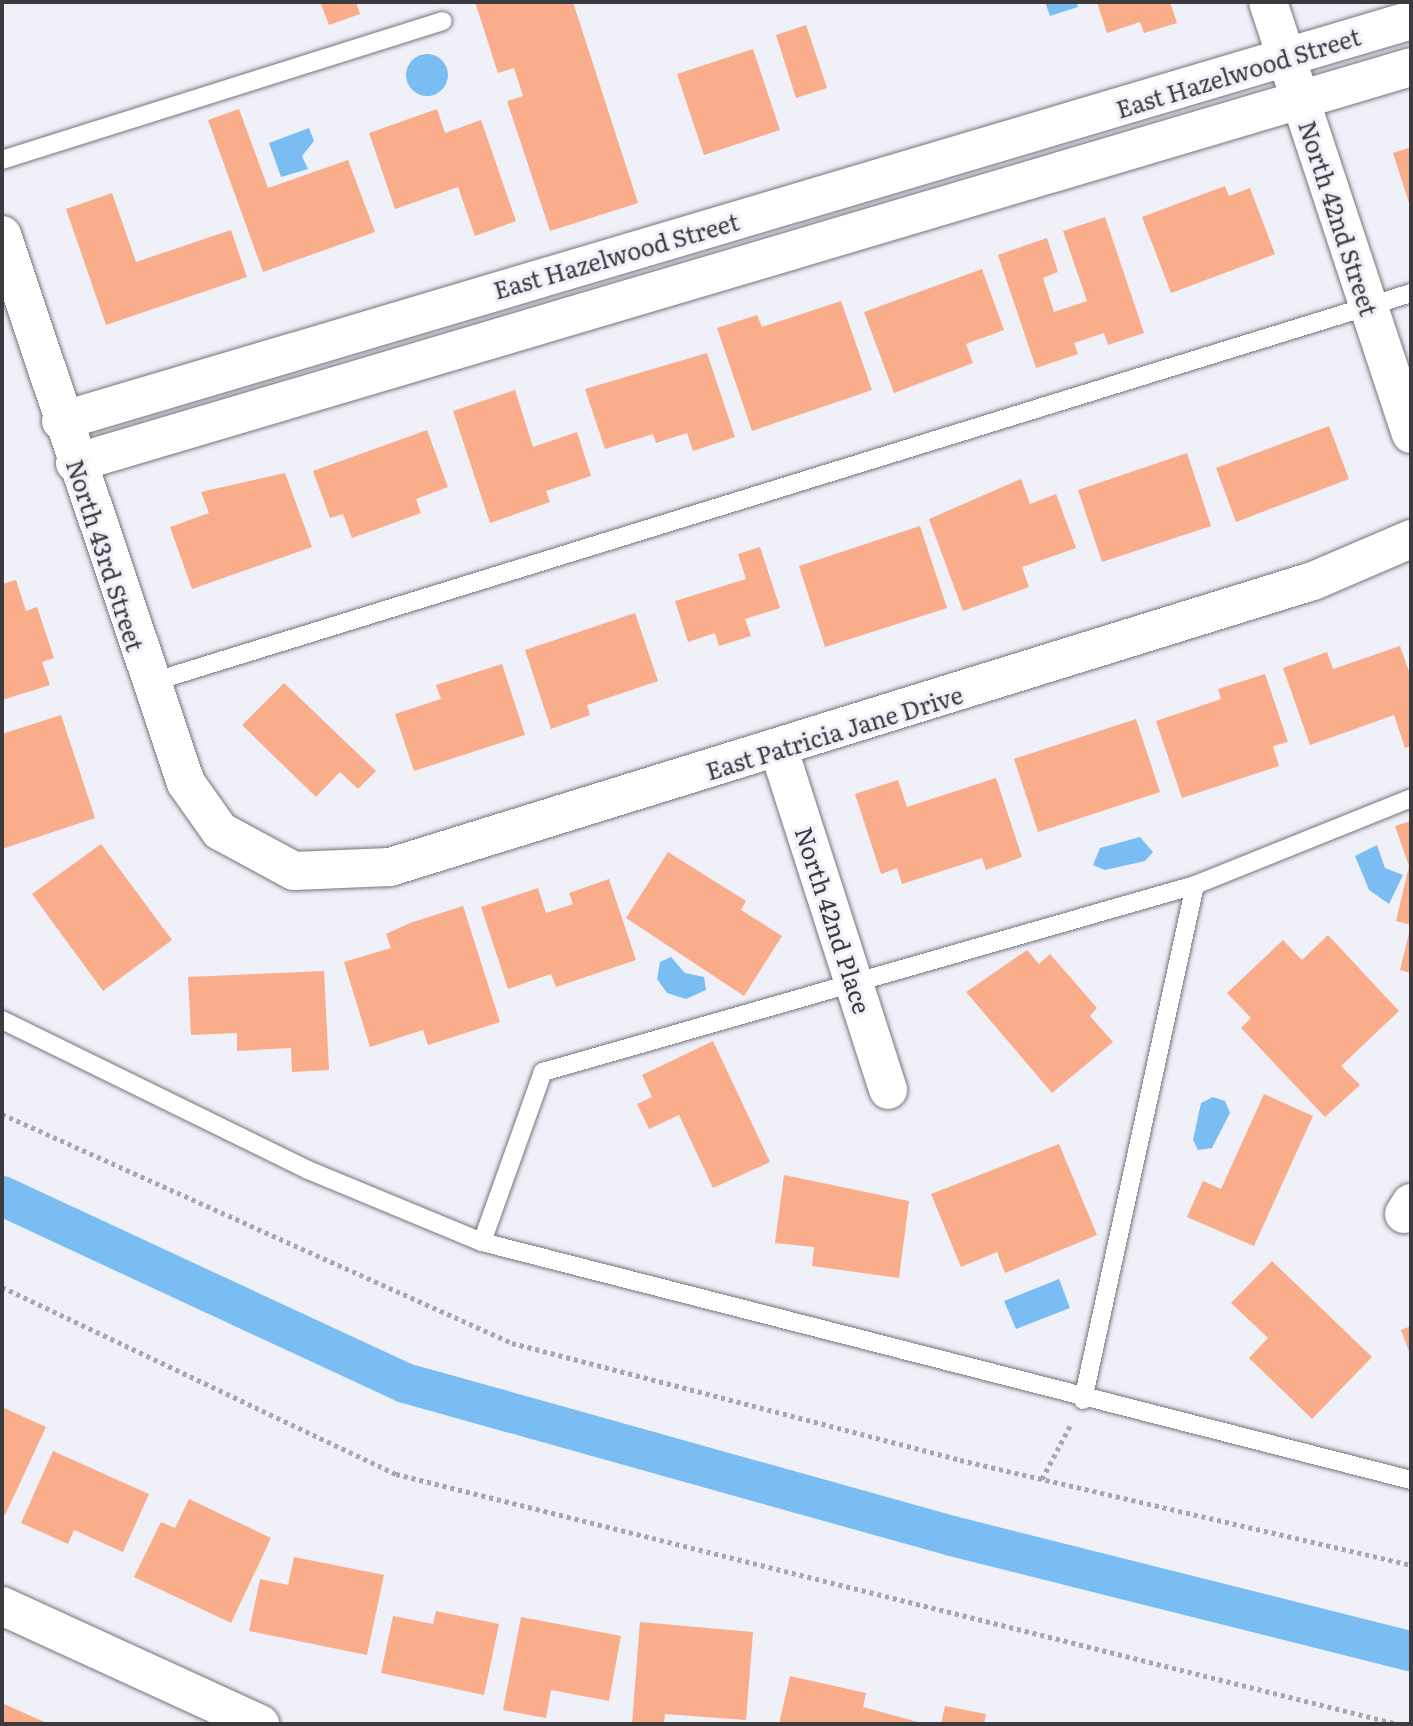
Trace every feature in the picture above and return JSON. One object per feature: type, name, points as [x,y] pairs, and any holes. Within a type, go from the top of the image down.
[{"type":"street","name":"North 42nd Street","points":[[1268,2],[1411,434]]},
{"type":"street","name":"East Hazelwood Street","points":[[61,421],[1411,20]]},
{"type":"street","name":"East Hazelwood Street","points":[[75,463],[1411,67]]},
{"type":"street","points":[[928,164],[940,206]]},
{"type":"street","name":"North 43rd Street","points":[[2,235],[75,463],[186,783],[220,831],[249,852]]},
{"type":"street","points":[[304,347],[319,393]]},
{"type":"street","name":"East Patricia Jane Drive","points":[[249,852],[294,871],[390,867],[779,750],[1313,581],[1411,539]]},
{"type":"street","name":"North 42nd Place","points":[[779,750],[888,1090]]},
{"type":"street","points":[[2,1606],[260,1724]]},
{"type":"lane","points":[[2,160],[443,21]]},
{"type":"lane","points":[[149,683],[1411,293]]},
{"type":"lane","points":[[482,1242],[543,1072],[1195,885],[1411,798]]},
{"type":"lane","points":[[1083,1400],[1195,885]]},
{"type":"lane","points":[[2,1020],[308,1170],[482,1242],[1083,1400],[1411,1480]]},
{"type":"path","points":[[2,1114],[512,1343],[1042,1479],[1411,1565]]},
{"type":"path","points":[[2,1287],[396,1474],[1398,1724]]},
{"type":"path","points":[[1042,1479],[1083,1400]]},
{"type":"water","points":[[1045,2],[1077,2],[1078,7],[1050,16]]},
{"type":"water","points":[[427,54],[442,60],[448,75],[442,90],[427,96],[412,90],[406,75],[412,60]]},
{"type":"water","points":[[309,128],[314,141],[302,156],[308,169],[281,177],[269,143]]},
{"type":"water","points":[[1140,837],[1153,852],[1145,861],[1105,870],[1093,865],[1100,848]]},
{"type":"water","points":[[1377,845],[1385,868],[1403,875],[1389,904],[1369,890],[1355,856]]},
{"type":"water","points":[[671,957],[685,973],[704,977],[706,990],[686,999],[667,993],[657,979],[660,962]]},
{"type":"water","points":[[1213,1097],[1225,1101],[1230,1113],[1212,1148],[1198,1150],[1193,1140],[1201,1103]]},
{"type":"water","points":[[1059,1279],[1070,1308],[1016,1329],[1004,1301]]},
{"type":"building","points":[[320,2],[356,2],[360,14],[329,25]]},
{"type":"building","points":[[475,2],[573,2],[638,203],[550,231],[507,101],[523,96],[514,68],[498,73]]},
{"type":"building","points":[[1097,2],[1170,2],[1177,23],[1144,33],[1140,22],[1107,33]]},
{"type":"building","points":[[806,25],[827,88],[796,98],[776,35]]},
{"type":"building","points":[[753,49],[780,130],[704,155],[677,74]]},
{"type":"building","points":[[239,109],[268,188],[348,160],[375,232],[263,272],[208,120]]},
{"type":"building","points":[[437,109],[445,133],[481,120],[516,221],[475,236],[458,187],[395,209],[369,133]]},
{"type":"building","points":[[1411,147],[1411,206],[1410,206],[1393,153]]},
{"type":"building","points":[[1225,186],[1229,196],[1250,188],[1275,254],[1171,293],[1142,217]]},
{"type":"building","points":[[112,193],[136,262],[231,230],[247,277],[106,325],[66,209]]},
{"type":"building","points":[[1105,217],[1144,333],[1108,345],[1104,333],[1074,343],[1078,354],[1036,368],[998,255],[1047,238],[1058,272],[1043,278],[1054,312],[1087,301],[1063,231]]},
{"type":"building","points":[[982,269],[1004,330],[966,344],[973,363],[894,393],[864,312]]},
{"type":"building","points":[[841,301],[872,390],[752,431],[717,328],[757,315],[762,327]]},
{"type":"building","points":[[707,353],[735,437],[693,451],[687,433],[656,443],[653,434],[605,449],[585,389]]},
{"type":"building","points":[[515,390],[533,447],[577,432],[591,476],[546,491],[550,502],[490,523],[453,411]]},
{"type":"building","points":[[1329,426],[1349,479],[1236,522],[1216,468]]},
{"type":"building","points":[[427,430],[448,487],[416,499],[421,513],[352,538],[343,514],[330,518],[313,471]]},
{"type":"building","points":[[1187,453],[1211,526],[1102,562],[1078,490]]},
{"type":"building","points":[[285,473],[312,547],[192,589],[170,527],[209,513],[201,492]]},
{"type":"building","points":[[1021,479],[1030,504],[1056,494],[1076,548],[1022,567],[1029,587],[963,611],[929,519]]},
{"type":"building","points":[[920,526],[947,608],[825,647],[799,566]]},
{"type":"building","points":[[760,547],[780,608],[745,619],[751,636],[719,646],[715,633],[688,642],[675,601],[746,579],[738,554]]},
{"type":"building","points":[[16,580],[26,611],[37,607],[54,658],[42,662],[50,685],[2,700],[2,584]]},
{"type":"building","points":[[635,613],[658,681],[587,705],[590,715],[551,729],[525,650]]},
{"type":"building","points":[[1400,646],[1411,677],[1411,746],[1405,748],[1394,715],[1310,745],[1283,668],[1327,652],[1333,669]]},
{"type":"building","points":[[502,664],[525,735],[414,771],[395,714],[441,699],[436,685]]},
{"type":"building","points":[[1265,674],[1288,742],[1273,746],[1279,766],[1182,798],[1156,721],[1221,699],[1218,689]]},
{"type":"building","points":[[284,683],[376,771],[358,789],[340,772],[316,797],[242,725]]},
{"type":"building","points":[[61,715],[95,818],[2,849],[2,734]]},
{"type":"building","points":[[1136,719],[1160,792],[1038,832],[1014,759]]},
{"type":"building","points":[[996,778],[1022,857],[986,870],[982,858],[902,884],[897,868],[881,874],[855,794],[898,780],[907,807]]},
{"type":"building","points":[[1411,821],[1411,925],[1396,921],[1409,866],[1395,826]]},
{"type":"building","points":[[101,844],[172,940],[103,991],[32,894]]},
{"type":"building","points":[[668,852],[746,901],[741,910],[782,936],[744,996],[626,918]]},
{"type":"building","points":[[609,879],[636,960],[556,987],[551,974],[508,989],[481,907],[538,888],[546,913],[573,904],[569,893]]},
{"type":"building","points":[[463,906],[500,1022],[428,1045],[423,1030],[370,1047],[344,962],[391,948],[386,934]]},
{"type":"building","points":[[1411,929],[1411,973],[1400,970]]},
{"type":"building","points":[[1328,935],[1399,1011],[1341,1066],[1360,1085],[1325,1117],[1241,1028],[1251,1018],[1227,993],[1283,940],[1302,960]]},
{"type":"building","points":[[1027,950],[1039,964],[1050,954],[1097,1008],[1090,1016],[1113,1042],[1052,1093],[966,992]]},
{"type":"building","points":[[324,971],[329,1070],[292,1072],[291,1048],[237,1051],[237,1033],[191,1035],[188,977]]},
{"type":"building","points":[[713,1041],[770,1162],[713,1188],[679,1115],[649,1129],[637,1104],[652,1097],[642,1075]]},
{"type":"building","points":[[1264,1094],[1313,1116],[1254,1246],[1187,1217],[1203,1181],[1221,1189]]},
{"type":"building","points":[[1059,1144],[1097,1235],[1005,1273],[997,1252],[961,1267],[931,1194]]},
{"type":"building","points":[[784,1175],[909,1201],[899,1278],[812,1266],[814,1247],[775,1243]]},
{"type":"building","points":[[1272,1261],[1372,1357],[1312,1419],[1249,1358],[1268,1338],[1231,1303]]},
{"type":"building","points":[[1411,1326],[1411,1357],[1401,1330]]},
{"type":"building","points":[[2,1407],[46,1427],[5,1515],[2,1514]]},
{"type":"building","points":[[53,1451],[149,1494],[123,1552],[74,1530],[68,1544],[21,1523]]},
{"type":"building","points":[[189,1499],[271,1538],[231,1623],[134,1577],[161,1522],[175,1528]]},
{"type":"building","points":[[294,1557],[384,1575],[367,1655],[249,1631],[260,1579],[288,1585]]},
{"type":"building","points":[[436,1611],[499,1624],[484,1695],[381,1673],[393,1616],[433,1624]]},
{"type":"building","points":[[521,1617],[621,1636],[609,1701],[551,1690],[546,1718],[503,1710]]},
{"type":"building","points":[[640,1622],[753,1632],[746,1720],[665,1714],[664,1724],[632,1724]]},
{"type":"building","points":[[790,1676],[866,1693],[863,1707],[925,1724],[779,1724]]},
{"type":"building","points":[[2,1703],[49,1724],[2,1724]]},
{"type":"building","points":[[945,1706],[986,1714],[984,1724],[941,1724]]},
{"type":"waterway","points":[[2,1196],[405,1383],[952,1536],[1411,1651]]}]
